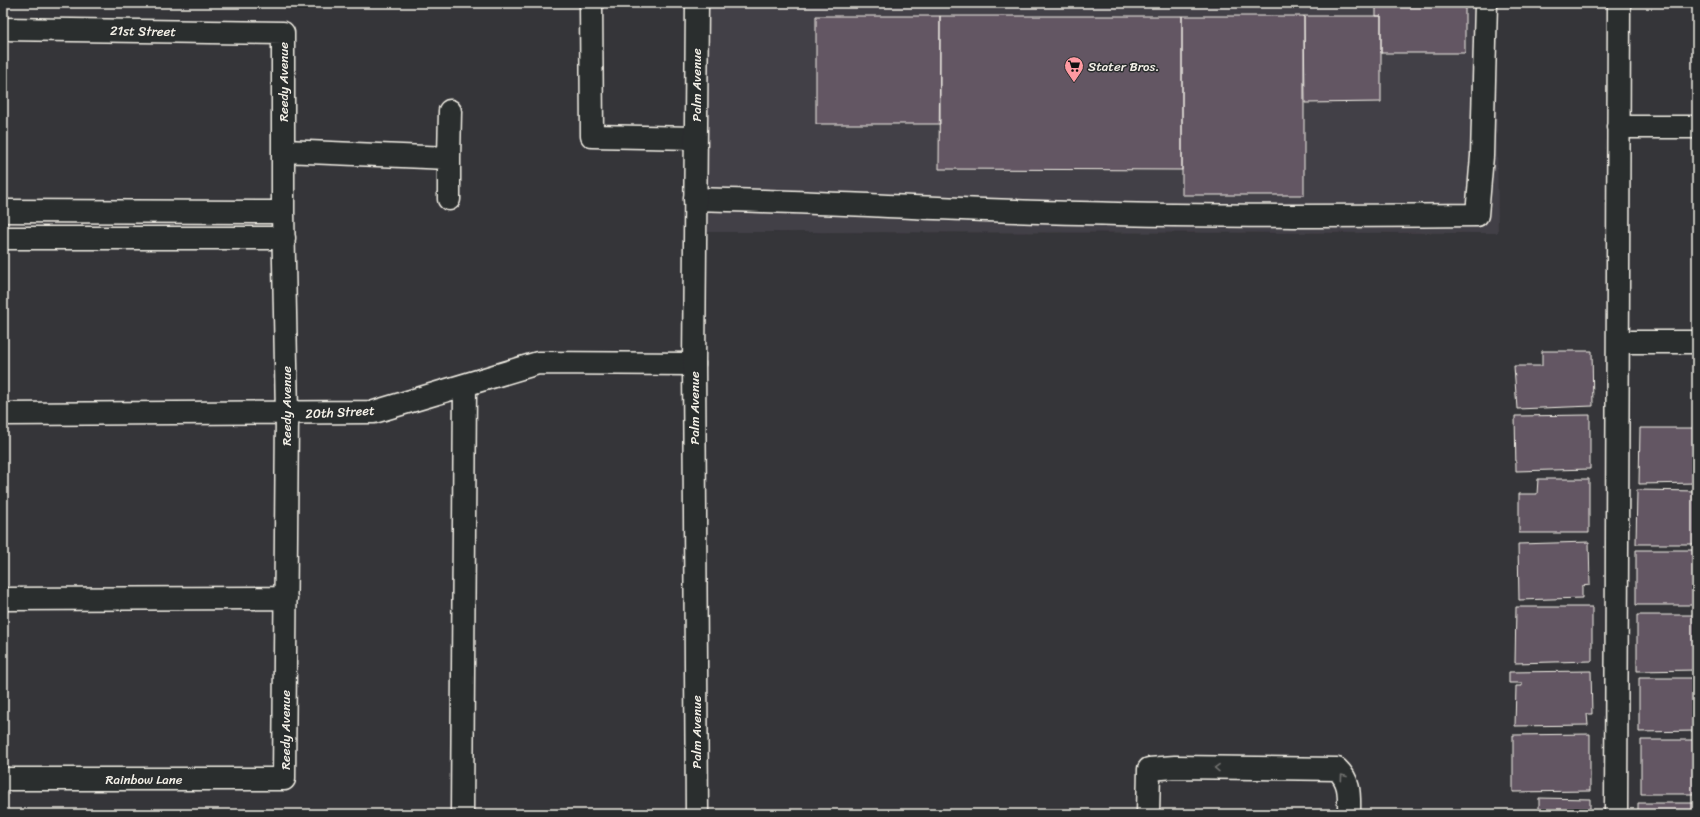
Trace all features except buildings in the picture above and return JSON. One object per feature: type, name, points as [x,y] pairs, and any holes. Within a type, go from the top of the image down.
[{"type":"street","points":[[591,3],[592,136],[696,138]]},
{"type":"street","name":"Palm Avenue","points":[[697,3],[694,364],[697,814]]},
{"type":"street","points":[[695,199],[1103,214],[1238,216],[1477,215],[1482,156],[1486,3]]},
{"type":"street","points":[[1616,814],[1619,3]]},
{"type":"street","name":"21st Street","points":[[3,29],[283,32]]},
{"type":"street","name":"Reedy Avenue","points":[[283,32],[283,212],[287,414],[284,779]]},
{"type":"street","points":[[449,199],[450,111]]},
{"type":"street","points":[[1618,126],[1697,127]]},
{"type":"street","points":[[284,151],[449,158]]},
{"type":"street","points":[[3,211],[283,212]]},
{"type":"street","points":[[3,238],[284,238]]},
{"type":"street","points":[[1618,342],[1697,342]]},
{"type":"street","name":"20th Street","points":[[3,414],[287,414],[374,412],[538,363],[694,364]]},
{"type":"street","points":[[462,814],[465,385]]},
{"type":"street","points":[[3,600],[286,598]]},
{"type":"street","points":[[1148,814],[1148,769],[1175,767],[1337,769],[1344,775],[1348,784],[1349,814]]},
{"type":"street","name":"Rainbow Lane","points":[[3,780],[284,779]]},
{"type":"shaded area","points":[[707,3],[1496,3],[1498,233],[707,232]]},
{"type":"place","name":"Stater Bros.","points":[[1074,83]]}]
